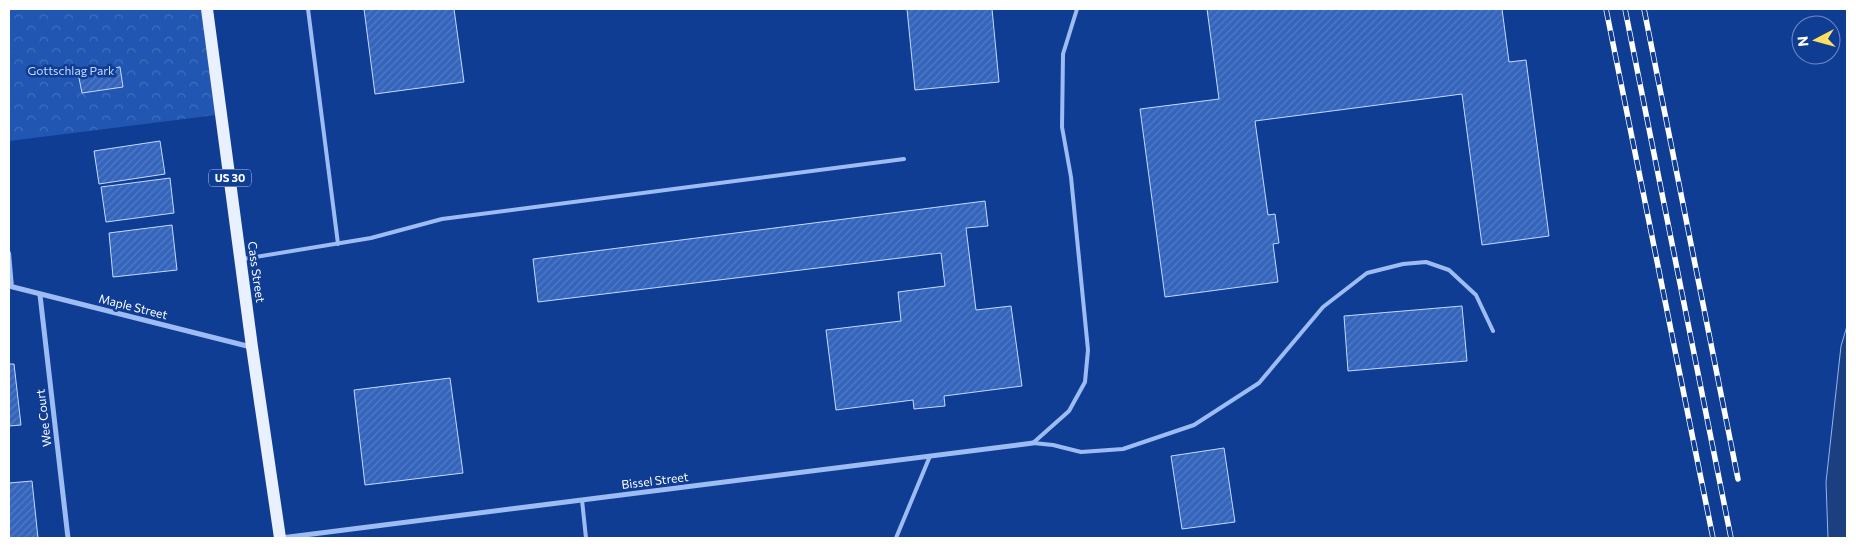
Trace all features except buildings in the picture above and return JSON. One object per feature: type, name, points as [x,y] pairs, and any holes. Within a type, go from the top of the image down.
[{"type":"main road","name":"Cass Street","points":[[207,9],[252,347],[280,538]]},
{"type":"street","name":"Maple Street","points":[[11,287],[252,347]]},
{"type":"street","name":"Wee Court","points":[[40,295],[68,538]]},
{"type":"street","name":"Bissel Street","points":[[280,538],[1033,443]]},
{"type":"lane","points":[[308,9],[338,244]]},
{"type":"lane","points":[[1033,443],[1069,411],[1086,382],[1088,350],[1071,177],[1062,127],[1063,54],[1077,9]]},
{"type":"lane","points":[[240,259],[371,238],[442,219],[904,159]]},
{"type":"lane","points":[[9,253],[11,287]]},
{"type":"lane","points":[[1033,443],[1053,444],[1082,452],[1122,449],[1194,424],[1259,383],[1323,307],[1367,274],[1404,264],[1426,262],[1449,270],[1476,295],[1493,330]]},
{"type":"lane","points":[[896,538],[930,456]]},
{"type":"lane","points":[[582,500],[586,538]]},
{"type":"green space","name":"Gottschlag Park","points":[[9,9],[203,9],[216,115],[9,141]]},
{"type":"shaded area","points":[[1847,326],[1847,538],[1828,538],[1826,482],[1841,346]]},
{"type":"railway","points":[[1606,9],[1713,538]]},
{"type":"railway","points":[[1625,9],[1731,538]]},
{"type":"railway","points":[[1644,9],[1738,479]]}]
